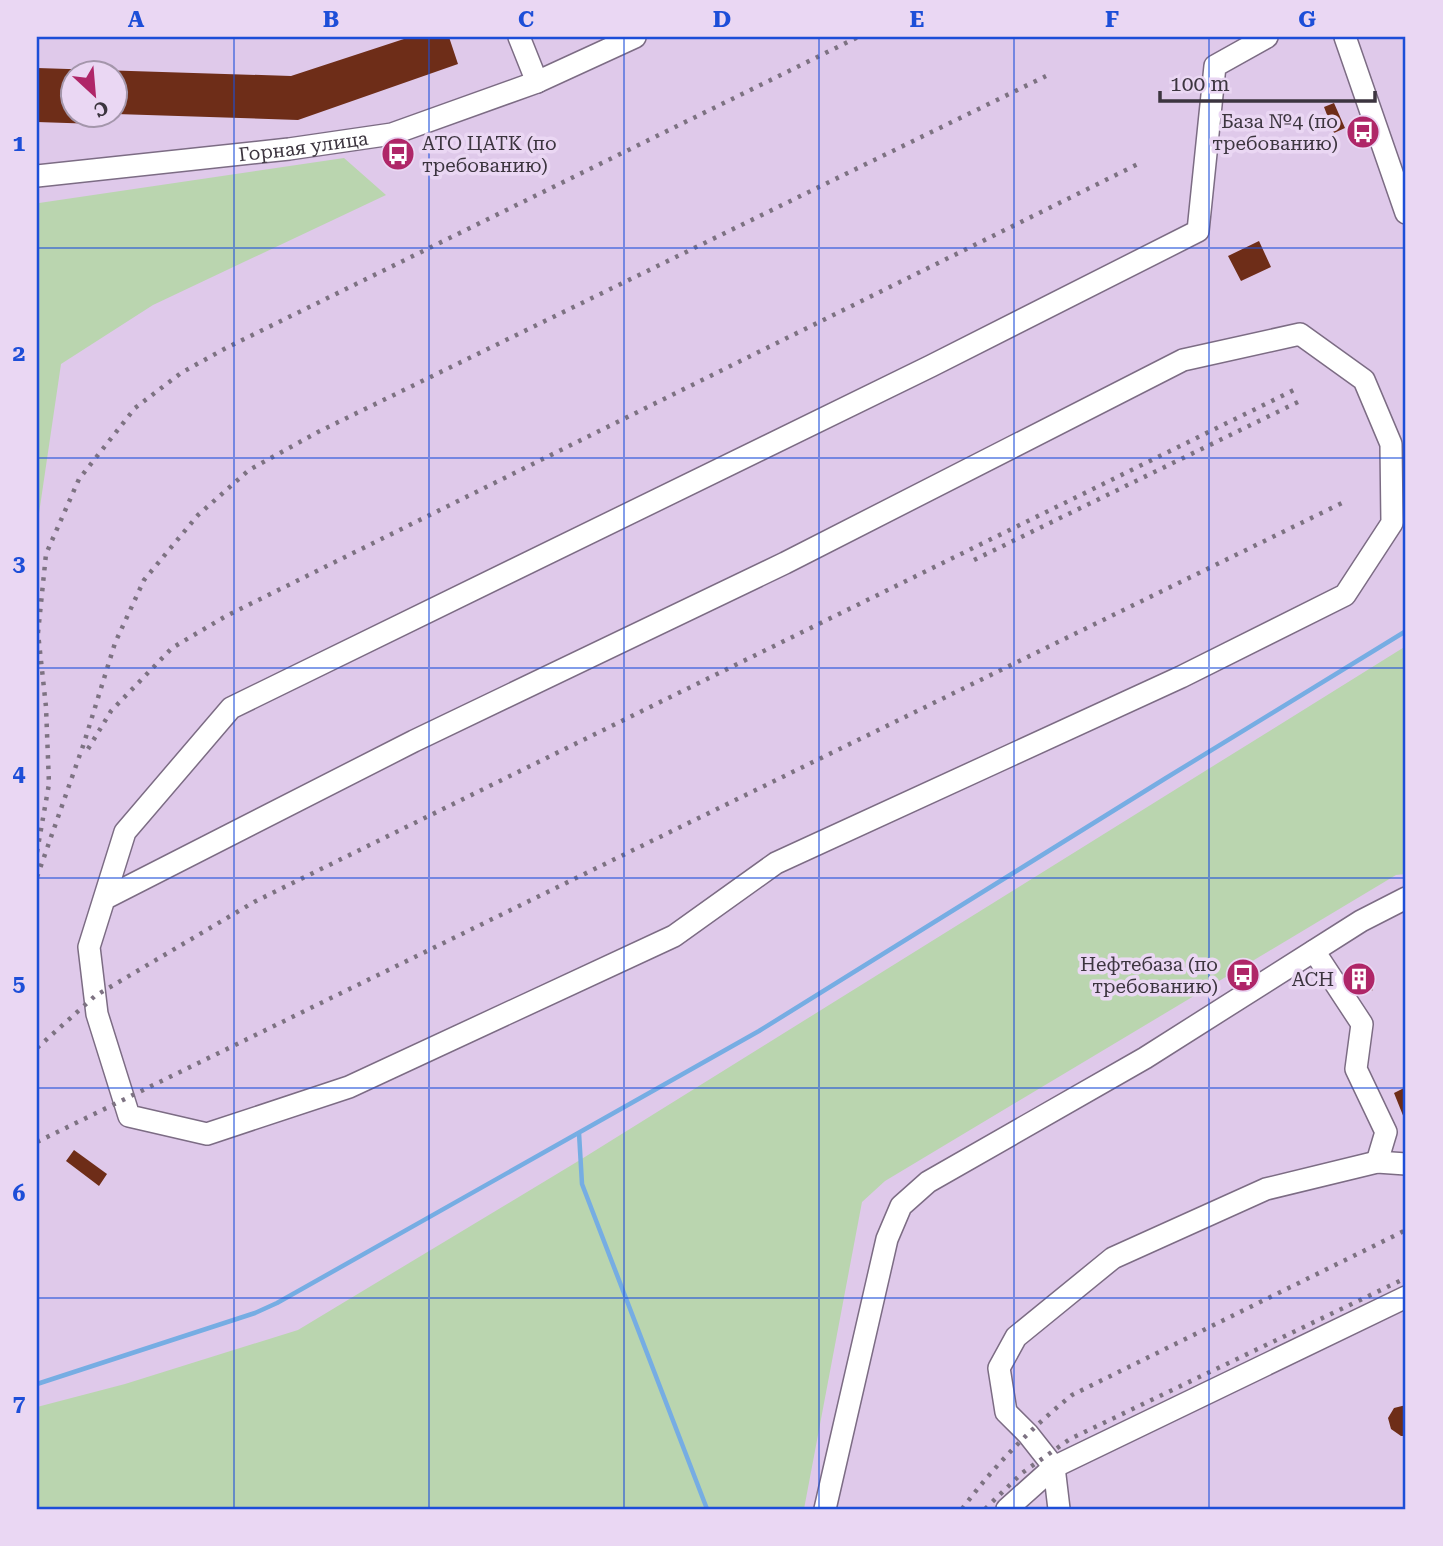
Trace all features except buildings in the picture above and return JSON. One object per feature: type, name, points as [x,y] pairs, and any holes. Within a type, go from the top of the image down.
[{"type":"street","points":[[519,37],[537,82]]},
{"type":"street","name":"Горная улица","points":[[37,176],[289,149],[392,134],[537,82],[635,37]]},
{"type":"street","points":[[104,899],[414,741],[785,563],[1183,360],[1300,334],[1364,380],[1391,444],[1392,523],[1345,595],[1181,677],[776,863],[674,936],[349,1087],[207,1134],[129,1116],[97,1014],[89,947],[104,899],[125,832],[231,708],[931,366],[1198,230],[1215,66],[1267,37]]},
{"type":"street","points":[[1345,37],[1406,213]]},
{"type":"street","points":[[825,1509],[887,1239],[901,1206],[928,1182],[1144,1058],[1361,921],[1406,898]]},
{"type":"street","points":[[1314,951],[1362,1024],[1356,1069],[1386,1132],[1377,1162]]},
{"type":"street","points":[[1059,1509],[1054,1466],[1006,1412],[999,1368],[1016,1337],[1113,1258],[1266,1189],[1377,1162],[1406,1164]]},
{"type":"street","points":[[1007,1509],[1054,1466],[1406,1297]]},
{"type":"shaded area","points":[[37,37],[1406,37],[1406,1509],[37,1509]]},
{"type":"green space","points":[[344,158],[386,195],[153,305],[61,364],[37,527],[39,203]]},
{"type":"green space","points":[[1406,646],[1406,874],[1396,875],[885,1181],[862,1202],[804,1509],[37,1509],[37,1407],[125,1384],[298,1330],[580,1160]]},
{"type":"waterway","points":[[37,1384],[255,1313],[277,1303],[759,1031],[1406,631]]},
{"type":"waterway","points":[[579,1133],[582,1184],[707,1509]]},
{"type":"railway","points":[[37,852],[49,784],[46,707],[38,633],[46,554],[79,479],[135,408],[181,373],[226,348],[858,37]]},
{"type":"railway","points":[[37,877],[84,743],[115,643],[144,580],[198,515],[249,470],[318,432],[1046,76]]},
{"type":"railway","points":[[88,749],[111,711],[172,648],[226,616],[1138,164]]},
{"type":"railway","points":[[37,1048],[95,996],[254,902],[1296,389]]},
{"type":"railway","points":[[974,560],[1302,400]]},
{"type":"railway","points":[[37,1142],[1344,502]]},
{"type":"railway","points":[[962,1509],[1014,1448],[1072,1395],[1406,1230]]},
{"type":"railway","points":[[985,1509],[1022,1473],[1070,1439],[1406,1278]]},
{"type":"place","name":"База №4 (по требованию)","points":[[1363,132]]},
{"type":"place","name":"АТО ЦАТК (по требованию)","points":[[398,154]]},
{"type":"place","name":"Нефтебаза (по требованию)","points":[[1243,975]]},
{"type":"place","name":"АСН","points":[[1359,979]]}]
